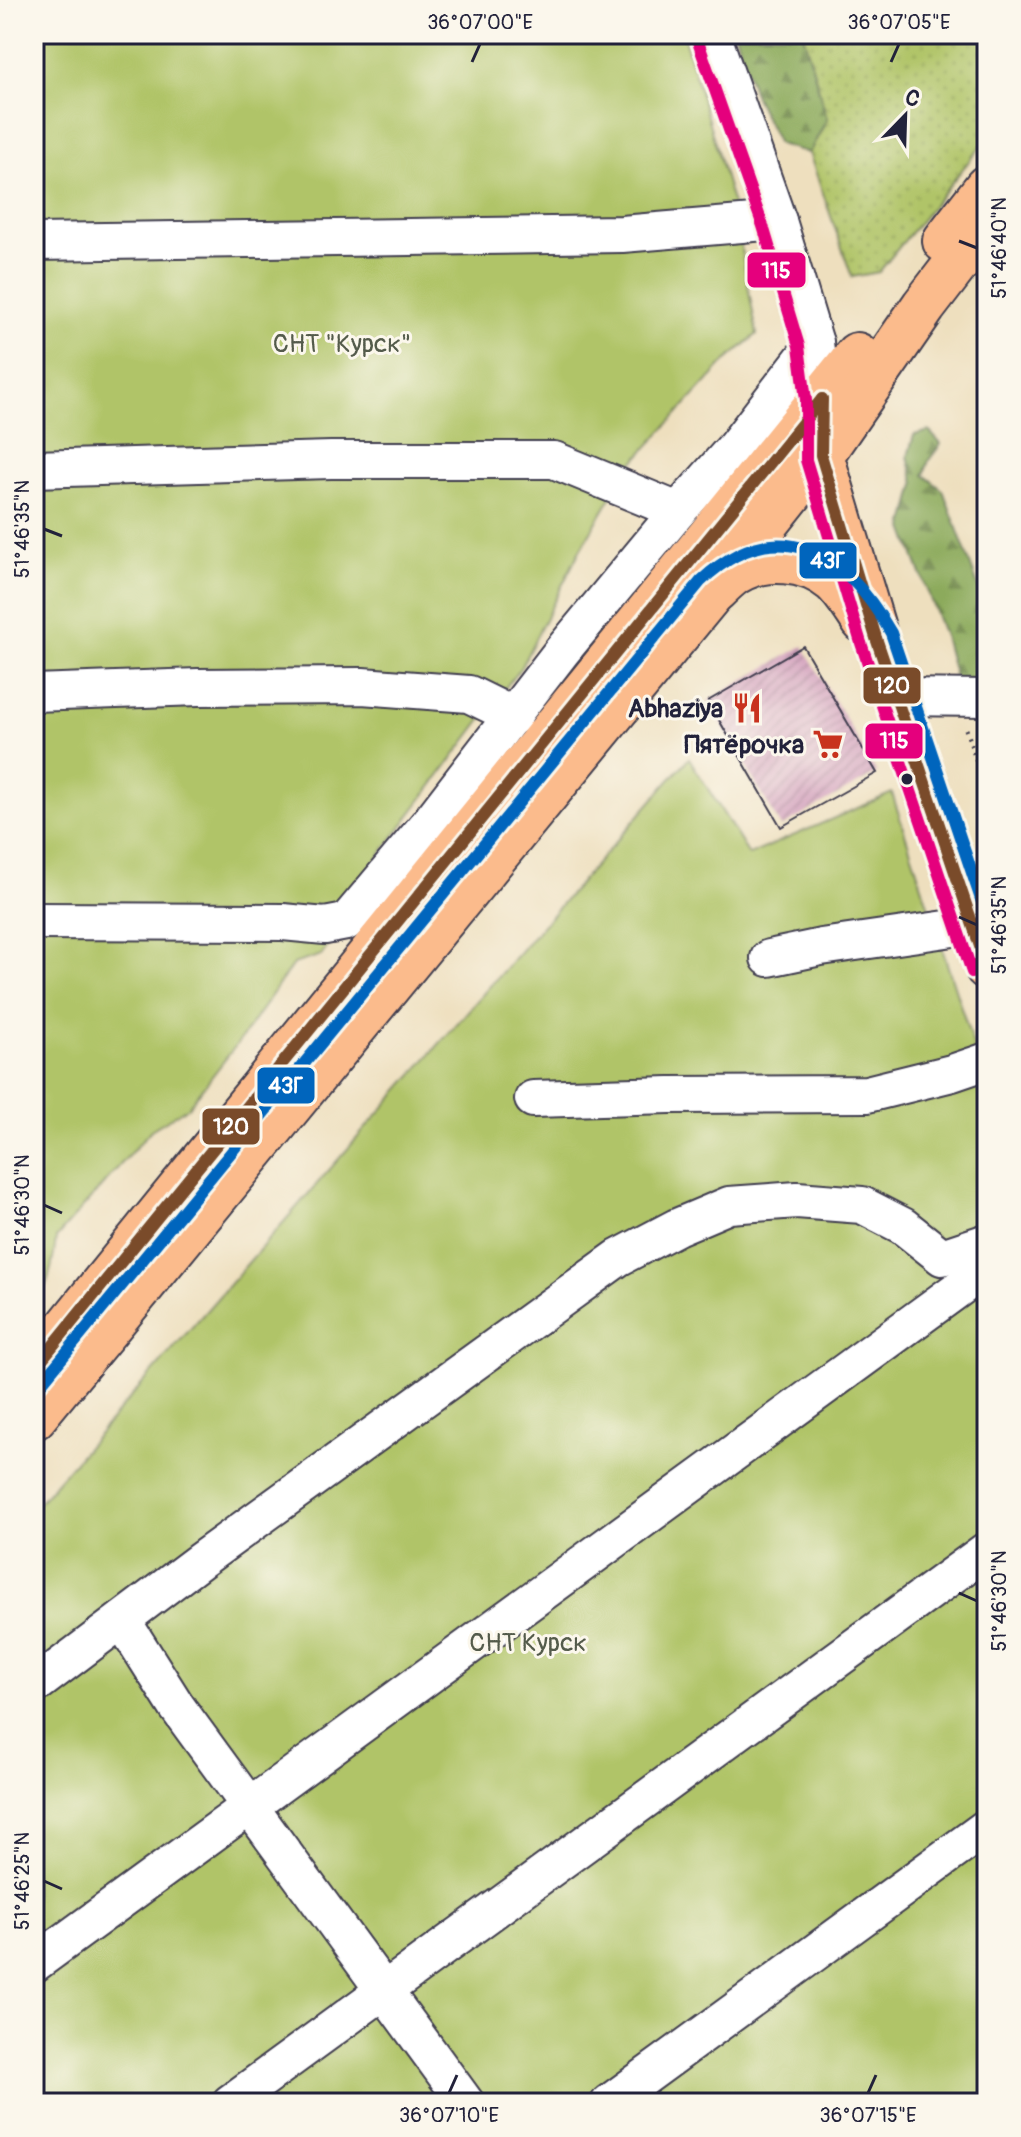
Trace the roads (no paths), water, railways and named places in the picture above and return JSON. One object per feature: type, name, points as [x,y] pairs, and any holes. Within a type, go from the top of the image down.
[{"type":"main road","points":[[34,1369],[822,399],[986,217]]},
{"type":"main road","points":[[34,1417],[713,591],[821,455],[986,217]]},
{"type":"main road","points":[[822,399],[821,455],[876,638],[987,967]]},
{"type":"main road","points":[[713,591],[734,573],[760,562],[789,561],[801,564],[834,582],[876,638]]},
{"type":"street","points":[[712,34],[778,221],[815,343],[822,399]]},
{"type":"street","points":[[34,242],[622,234],[778,221]]},
{"type":"street","points":[[34,921],[283,922],[325,926],[346,922],[430,822],[562,651],[735,447],[815,343]]},
{"type":"street","points":[[34,469],[331,460],[554,460],[678,511]]},
{"type":"street","points":[[34,693],[198,687],[362,686],[469,694],[514,716]]},
{"type":"street","points":[[896,697],[972,698]]},
{"type":"street","points":[[769,958],[821,947],[974,925]]},
{"type":"street","points":[[533,1099],[867,1094],[987,1061]]},
{"type":"street","points":[[34,1686],[618,1258],[677,1227],[729,1205],[797,1200],[862,1205],[903,1226],[942,1257],[987,1242]]},
{"type":"street","points":[[34,1964],[987,1268]]},
{"type":"street","points":[[230,2103],[987,1550]]},
{"type":"street","points":[[122,1620],[177,1707],[466,2103]]},
{"type":"street","points":[[609,2103],[987,1827]]},
{"type":"place","name":"Abhaziya","points":[[747,708]]},
{"type":"place","name":"Пятёрочка","points":[[828,744]]},
{"type":"park label","name":"СНТ \"Курск\"","points":[[342,343]]},
{"type":"park label","name":"СНТ Курск","points":[[528,1642]]}]
